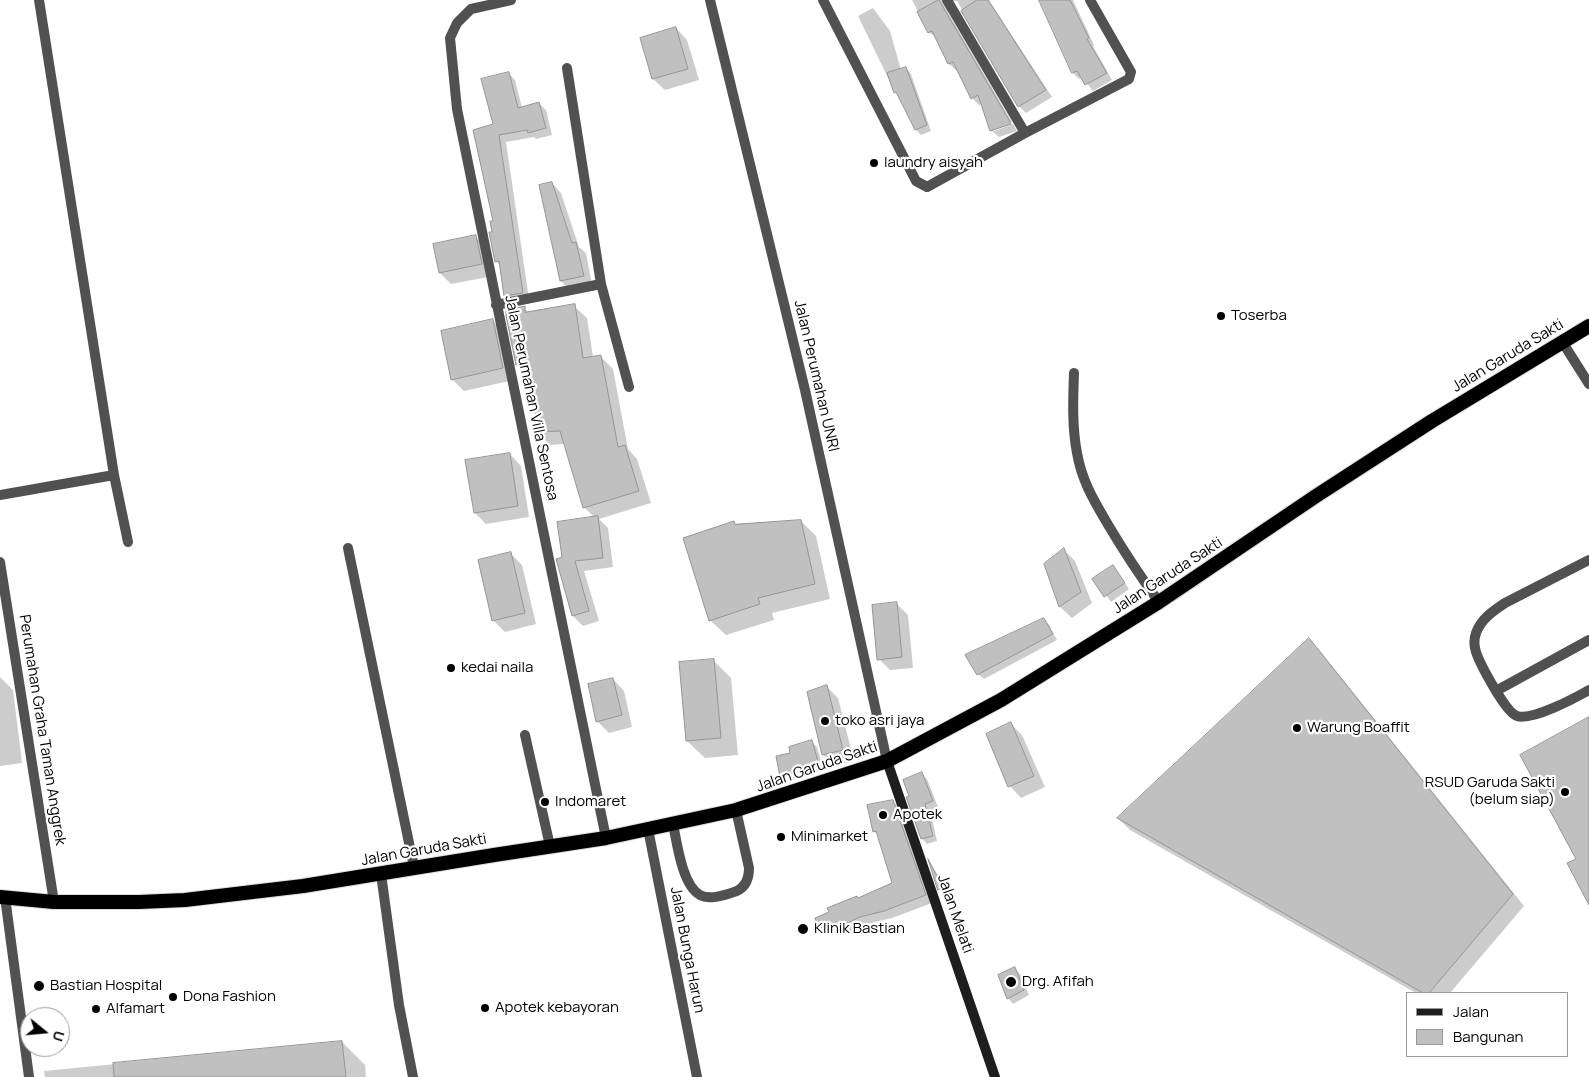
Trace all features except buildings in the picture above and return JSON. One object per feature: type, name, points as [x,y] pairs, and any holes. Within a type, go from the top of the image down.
[{"type":"highway","name":"Jalan Garuda Sakti","points":[[3,897],[54,902],[99,903],[185,900],[285,889],[606,838],[673,824],[736,810],[887,761],[1001,700],[1159,602],[1316,496],[1432,421],[1589,326]]},
{"type":"main road","name":"Jalan Melati","points":[[887,761],[995,1077]]},
{"type":"street","points":[[39,0],[114,475],[128,542]]},
{"type":"street","name":"Jalan Perumahan Villa Sentosa","points":[[511,0],[471,9],[457,23],[450,38],[457,109],[606,838]]},
{"type":"street","name":"Jalan Perumahan UNRI","points":[[710,0],[805,390],[887,761]]},
{"type":"street","points":[[823,0],[916,181],[927,187],[1025,133],[1128,80],[1131,75],[1130,69],[1090,0]]},
{"type":"street","points":[[947,0],[1025,133]]},
{"type":"street","points":[[567,68],[602,284],[629,387]]},
{"type":"street","points":[[496,305],[602,284]]},
{"type":"street","points":[[1563,343],[1589,384]]},
{"type":"street","points":[[1074,373],[1073,423],[1077,454],[1084,478],[1092,499],[1127,556],[1159,602]]},
{"type":"street","points":[[0,496],[114,475]]},
{"type":"street","points":[[348,548],[414,868]]},
{"type":"street","points":[[1589,560],[1505,603],[1485,618],[1476,634],[1474,644],[1476,654],[1496,691],[1511,713],[1522,717],[1548,710],[1589,690]]},
{"type":"street","name":"Perumahan Graha Taman Anggrek","points":[[0,562],[54,902]]},
{"type":"street","points":[[1496,691],[1589,640]]},
{"type":"street","points":[[526,735],[550,846]]},
{"type":"street","points":[[673,824],[684,873],[695,890],[701,896],[711,898],[726,895],[738,892],[749,877],[749,868],[736,810]]},
{"type":"street","name":"Jalan Bunga Harun","points":[[648,829],[697,1077]]},
{"type":"street","points":[[381,874],[399,1005],[413,1077]]},
{"type":"street","points":[[3,897],[30,1077]]},
{"type":"place","name":"laundry aisyah","points":[[874,163]]},
{"type":"place","name":"Toserba","points":[[1221,316]]},
{"type":"place","name":"kedai naila","points":[[451,668]]},
{"type":"place","name":"toko asri jaya","points":[[825,721]]},
{"type":"place","name":"Warung Boaffit","points":[[1297,728]]},
{"type":"place","name":"RSUD Garuda Sakti (belum siap)","points":[[1565,792]]},
{"type":"place","name":"Indomaret","points":[[545,802]]},
{"type":"place","name":"Apotek","points":[[883,815]]},
{"type":"place","name":"Minimarket","points":[[781,837]]},
{"type":"place","name":"Klinik Bastian","points":[[803,929]]},
{"type":"place","name":"Drg. Afifah","points":[[1011,982]]},
{"type":"place","name":"Bastian Hospital","points":[[39,986]]},
{"type":"place","name":"Dona Fashion","points":[[173,997]]},
{"type":"place","name":"Apotek kebayoran","points":[[485,1008]]},
{"type":"place","name":"Alfamart","points":[[96,1009]]}]
